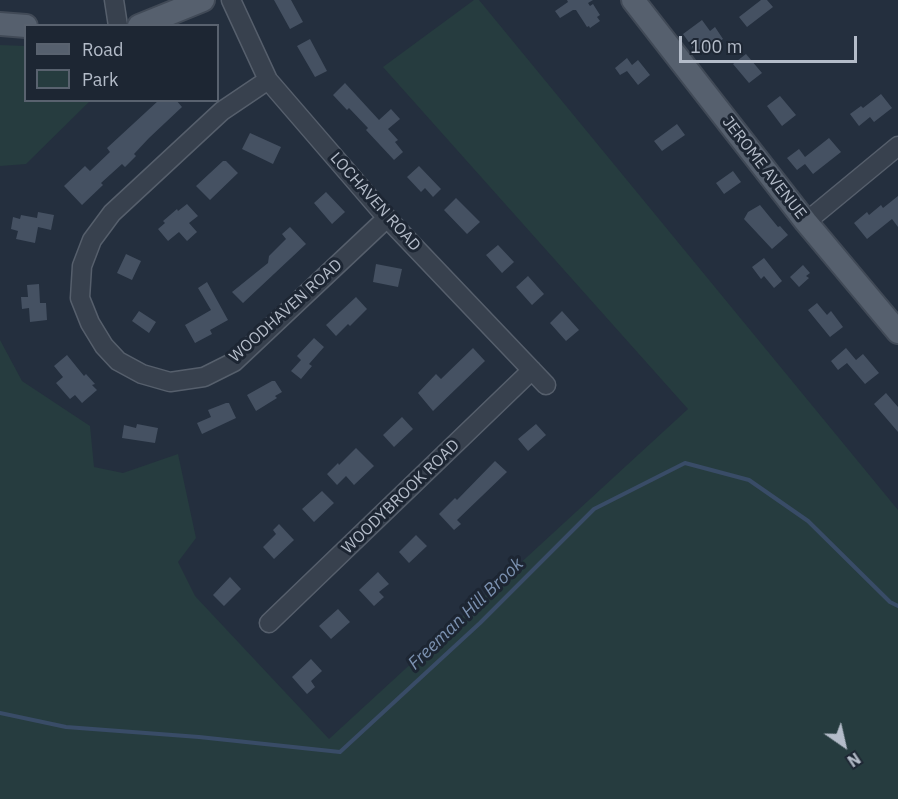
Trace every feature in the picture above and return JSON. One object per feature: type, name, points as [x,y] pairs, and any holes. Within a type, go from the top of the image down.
[{"type":"main road","points":[[144,24],[203,0]]},
{"type":"main road","name":"JEROME AVENUE","points":[[633,0],[806,222],[898,332]]},
{"type":"main road","points":[[0,24],[24,26]]},
{"type":"street","points":[[114,0],[118,24]]},
{"type":"street","name":"LOCHAVEN ROAD","points":[[231,0],[268,80],[387,218],[546,385]]},
{"type":"street","name":"WOODHAVEN ROAD","points":[[268,80],[222,111],[112,213],[92,240],[82,266],[80,298],[90,323],[104,346],[118,361],[142,374],[170,381],[204,377],[234,362],[387,218]]},
{"type":"street","points":[[806,222],[898,146]]},
{"type":"street","name":"WOODYBROOK ROAD","points":[[269,623],[532,370]]},
{"type":"green space","points":[[474,0],[479,0],[898,510],[898,799],[0,799],[0,340],[22,381],[90,426],[94,467],[123,473],[178,454],[196,538],[178,562],[195,596],[329,739],[688,409],[383,67]]},
{"type":"green space","points":[[0,45],[24,46],[24,102],[89,102],[26,164],[0,166]]},
{"type":"building","points":[[274,0],[291,0],[303,22],[290,29]]},
{"type":"building","points":[[567,0],[593,0],[588,3],[590,6],[593,4],[600,15],[597,17],[600,21],[590,28],[587,27],[576,10],[560,18],[555,11],[568,2]]},
{"type":"building","points":[[761,0],[767,0],[773,7],[747,27],[739,17]]},
{"type":"building","points":[[702,20],[710,31],[715,27],[723,39],[698,55],[683,34]]},
{"type":"building","points":[[310,39],[327,71],[315,77],[297,46]]},
{"type":"building","points":[[746,54],[762,73],[749,83],[733,64]]},
{"type":"building","points":[[627,58],[632,65],[638,60],[650,75],[638,85],[627,71],[620,75],[615,68]]},
{"type":"building","points":[[345,83],[379,120],[391,109],[400,119],[388,129],[398,140],[395,142],[403,152],[394,160],[366,130],[368,128],[333,95]]},
{"type":"building","points":[[881,94],[892,108],[874,122],[870,117],[859,126],[850,114],[861,106],[863,108]]},
{"type":"building","points":[[780,96],[796,115],[782,126],[767,106]]},
{"type":"building","points":[[157,102],[178,102],[182,107],[149,138],[125,167],[122,164],[82,205],[64,186],[85,166],[90,171],[110,152],[107,148]]},
{"type":"building","points":[[677,124],[685,135],[662,151],[654,141]]},
{"type":"building","points":[[250,133],[281,147],[273,164],[242,149]]},
{"type":"building","points":[[829,138],[841,152],[813,174],[805,164],[797,170],[787,158],[799,149],[805,157]]},
{"type":"building","points":[[223,161],[226,161],[238,173],[210,200],[196,186]]},
{"type":"building","points":[[419,166],[441,189],[433,197],[425,188],[421,192],[407,177]]},
{"type":"building","points":[[733,171],[741,182],[724,194],[716,183]]},
{"type":"building","points":[[326,192],[345,212],[332,224],[314,203]]},
{"type":"building","points":[[898,196],[898,227],[892,219],[867,239],[854,223],[867,212],[869,215],[881,205],[883,208]]},
{"type":"building","points":[[456,198],[480,222],[467,234],[444,210]]},
{"type":"building","points":[[187,204],[198,216],[189,223],[197,232],[187,241],[179,232],[168,241],[158,229],[165,223],[163,221]]},
{"type":"building","points":[[760,205],[778,227],[780,226],[788,235],[772,249],[744,219],[748,212]]},
{"type":"building","points":[[38,212],[54,215],[51,230],[38,227],[35,243],[16,239],[18,231],[11,229],[13,217],[20,219],[21,215],[37,218]]},
{"type":"building","points":[[290,227],[306,244],[243,303],[232,292],[268,263],[269,256],[286,239],[282,234]]},
{"type":"building","points":[[498,245],[514,262],[502,273],[486,255]]},
{"type":"building","points":[[126,254],[141,261],[132,280],[117,273]]},
{"type":"building","points":[[764,258],[782,281],[774,288],[764,276],[761,279],[752,267]]},
{"type":"building","points":[[376,264],[402,269],[398,287],[373,282]]},
{"type":"building","points":[[803,265],[810,273],[806,276],[809,278],[799,287],[790,277]]},
{"type":"building","points":[[528,276],[544,294],[532,305],[516,287]]},
{"type":"building","points":[[207,282],[228,320],[210,330],[212,334],[195,343],[185,325],[211,310],[198,288]]},
{"type":"building","points":[[39,284],[40,303],[46,303],[47,320],[30,322],[29,308],[22,309],[21,297],[28,297],[27,285]]},
{"type":"building","points":[[356,297],[367,309],[336,336],[326,325]]},
{"type":"building","points":[[817,303],[827,315],[831,311],[843,327],[830,337],[808,310]]},
{"type":"building","points":[[139,311],[156,322],[149,333],[132,321]]},
{"type":"building","points":[[562,311],[579,330],[566,341],[550,323]]},
{"type":"building","points":[[314,338],[324,347],[309,364],[312,366],[301,379],[291,371],[301,360],[297,356]]},
{"type":"building","points":[[473,348],[485,361],[433,411],[418,393],[436,374],[441,379]]},
{"type":"building","points":[[846,348],[856,360],[863,354],[879,373],[865,384],[847,363],[838,370],[831,361]]},
{"type":"building","points":[[67,355],[84,376],[86,374],[95,384],[92,385],[97,390],[82,403],[75,395],[70,399],[56,383],[63,377],[54,366]]},
{"type":"building","points":[[275,381],[282,392],[275,396],[277,398],[256,411],[247,395]]},
{"type":"building","points":[[886,393],[898,407],[898,432],[874,404]]},
{"type":"building","points":[[229,403],[236,418],[202,434],[197,423],[211,417],[208,410]]},
{"type":"building","points":[[402,417],[413,429],[394,447],[383,435]]},
{"type":"building","points":[[137,424],[158,428],[155,443],[122,438],[124,425],[136,428]]},
{"type":"building","points":[[536,424],[546,435],[528,451],[518,439]]},
{"type":"building","points":[[356,448],[374,466],[354,485],[346,476],[337,485],[327,474]]},
{"type":"building","points":[[495,461],[507,472],[457,520],[461,524],[454,530],[439,514],[455,498],[457,500]]},
{"type":"building","points":[[322,491],[334,503],[314,522],[302,509]]},
{"type":"building","points":[[279,524],[294,540],[274,559],[263,547],[276,534],[273,530]]},
{"type":"building","points":[[416,535],[427,546],[409,563],[399,552]]},
{"type":"building","points":[[378,572],[389,584],[379,592],[384,597],[374,606],[359,590]]},
{"type":"building","points":[[230,577],[241,589],[224,606],[213,595]]},
{"type":"building","points":[[338,609],[350,622],[331,639],[319,626]]},
{"type":"building","points":[[311,659],[322,671],[311,681],[315,687],[307,694],[292,677]]},
{"type":"waterway","name":"Freeman Hill Brook","points":[[0,713],[66,727],[199,737],[340,752],[480,623],[594,509],[685,463],[749,480],[808,521],[890,602],[898,606]]}]
